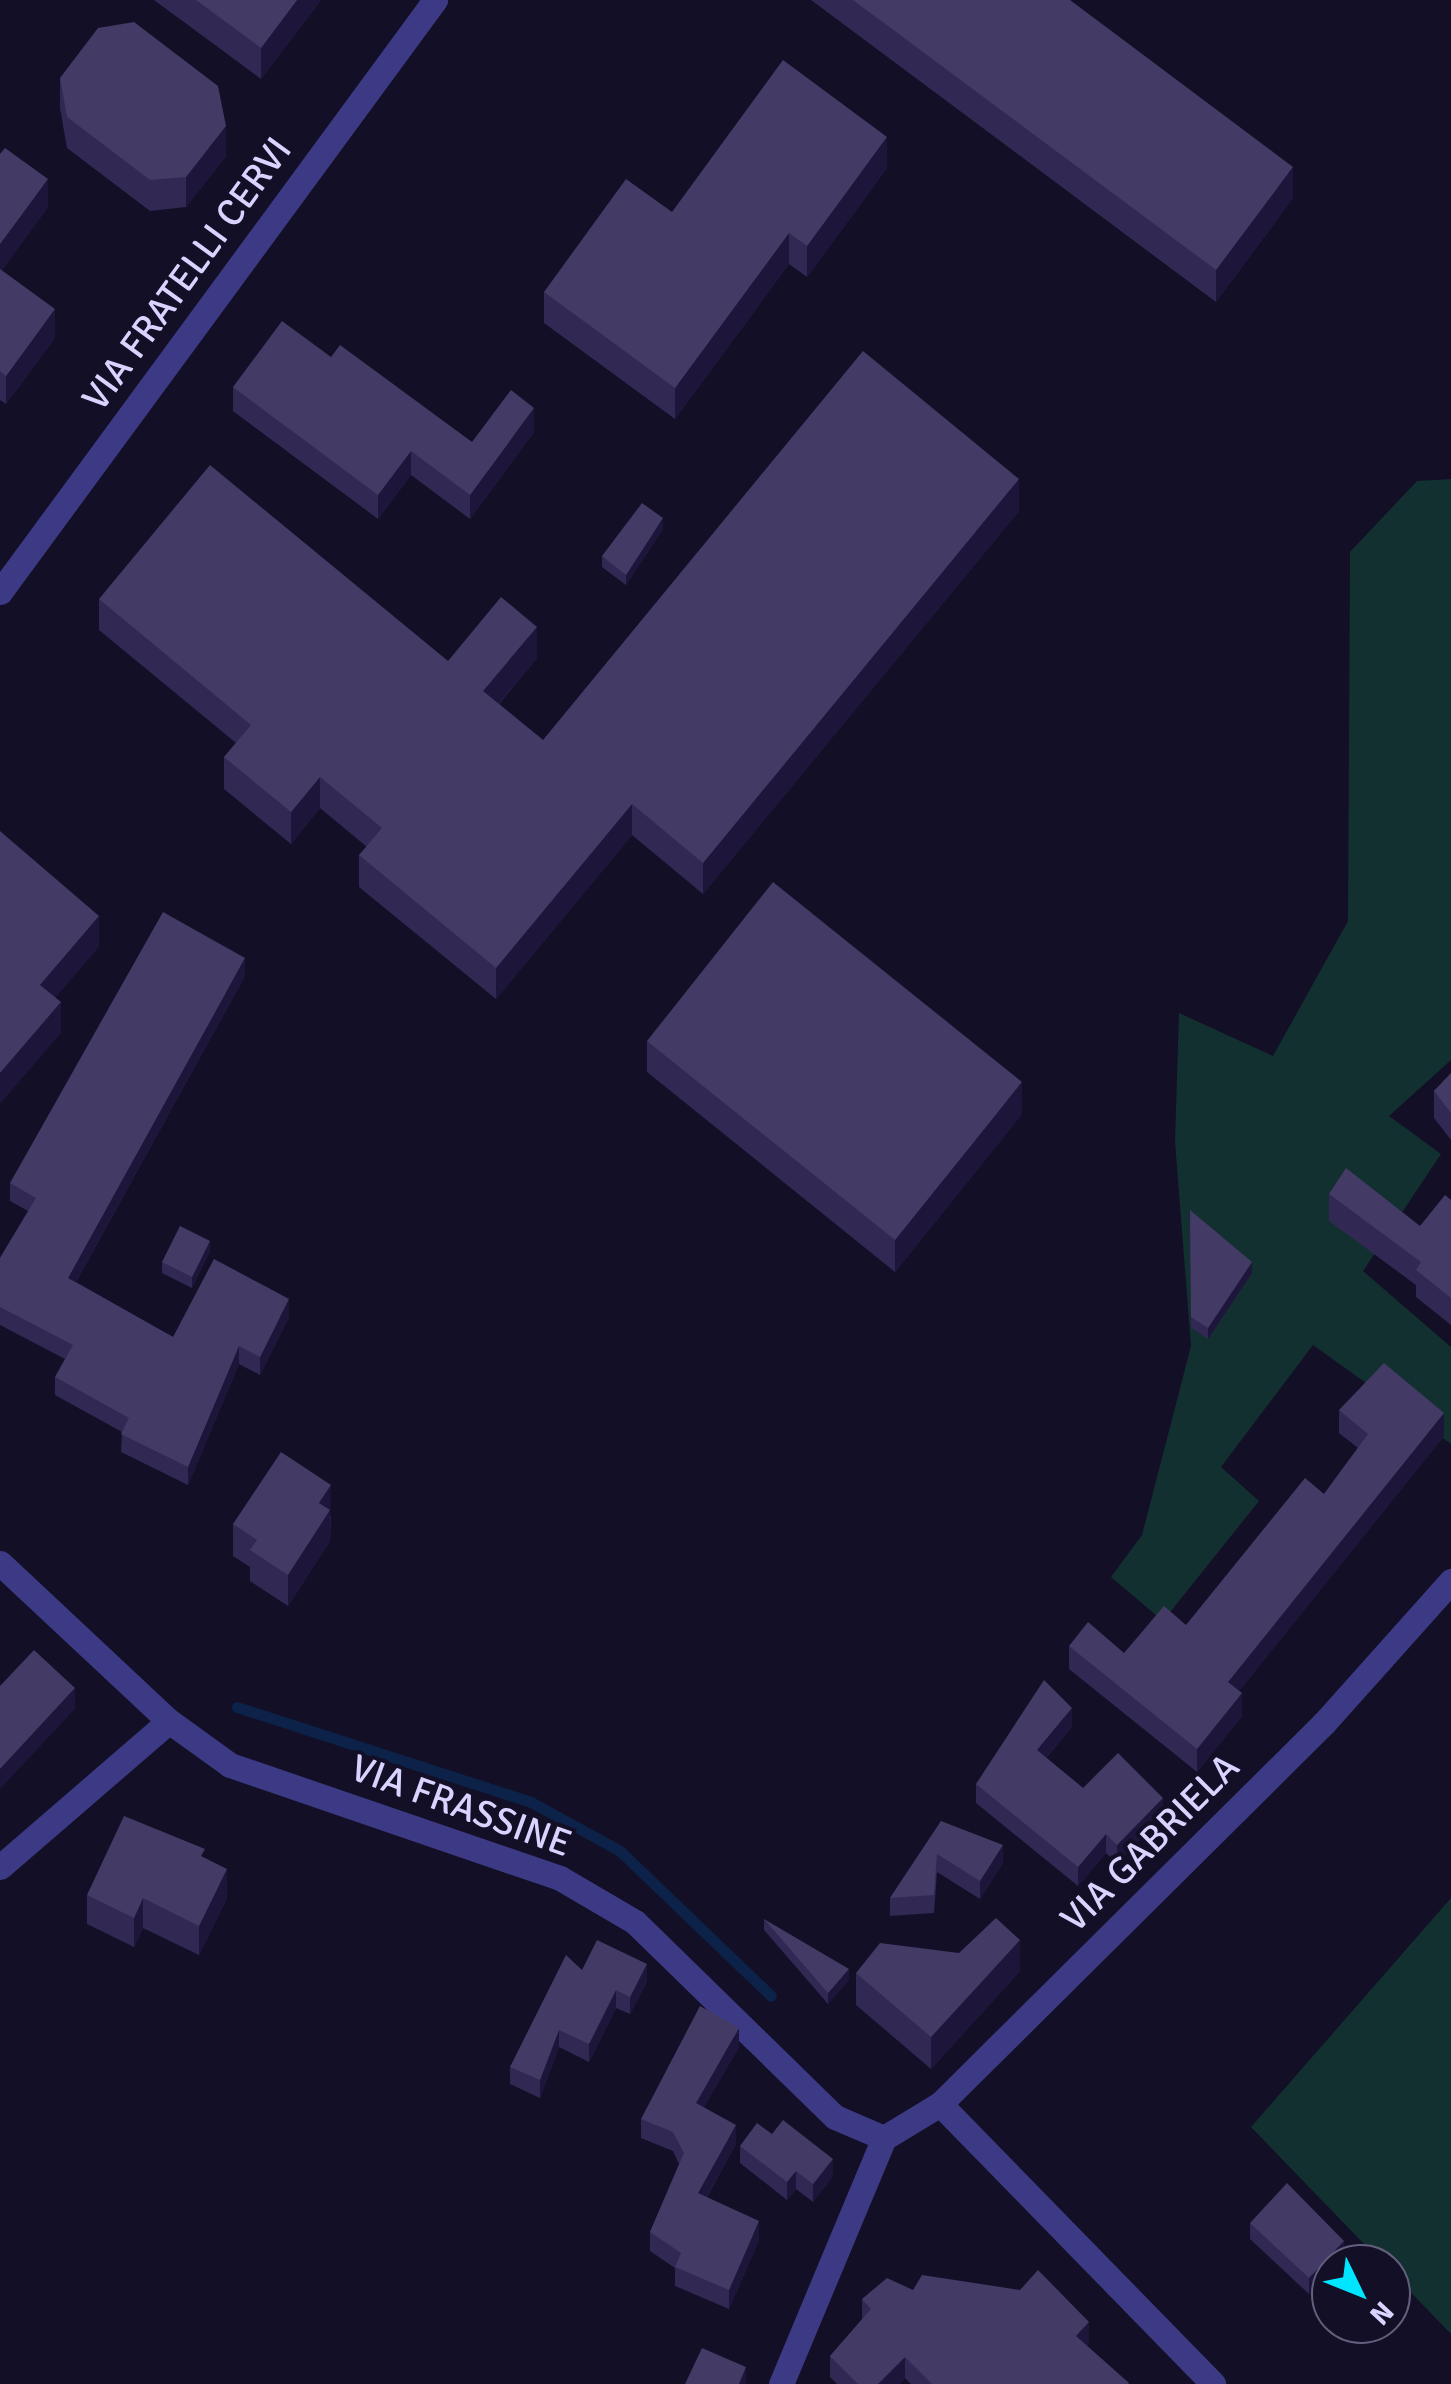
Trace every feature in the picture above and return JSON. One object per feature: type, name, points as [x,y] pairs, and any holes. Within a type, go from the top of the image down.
[{"type":"street","name":"VIA FRATELLI CERVI","points":[[0,592],[435,0]]},
{"type":"street","name":"VIA FRASSINE","points":[[0,1563],[169,1721],[230,1765],[576,1886],[635,1922],[835,2117],[884,2138]]},
{"type":"street","name":"VIA GABRIELA","points":[[884,2138],[940,2104],[1324,1722],[1451,1581]]},
{"type":"street","points":[[0,1867],[169,1721]]},
{"type":"street","points":[[940,2104],[1212,2384]]},
{"type":"street","points":[[781,2384],[884,2138]]},
{"type":"green space","points":[[1451,479],[1451,1060],[1389,1116],[1441,1154],[1363,1271],[1451,1347],[1451,1444],[1313,1345],[1221,1467],[1259,1501],[1163,1621],[1111,1577],[1142,1535],[1191,1346],[1175,1142],[1179,1013],[1273,1056],[1348,921],[1350,552],[1417,481]]},
{"type":"green space","points":[[1451,1898],[1451,2334],[1411,2293],[1411,2244],[1364,2244],[1251,2127]]},
{"type":"building","points":[[196,0],[297,0],[261,48]]},
{"type":"building","points":[[853,0],[1070,0],[1293,167],[1216,270]]},
{"type":"building","points":[[134,22],[218,86],[226,126],[186,177],[150,180],[67,117],[60,78],[98,28]]},
{"type":"building","points":[[783,60],[887,137],[807,246],[789,233],[675,388],[544,292],[626,179],[672,212]]},
{"type":"building","points":[[5,148],[48,179],[0,244],[0,154]]},
{"type":"building","points":[[0,269],[55,309],[6,376],[0,371]]},
{"type":"building","points":[[282,321],[331,357],[340,345],[472,442],[511,390],[534,408],[470,495],[411,451],[378,495],[233,387]]},
{"type":"building","points":[[863,351],[1019,479],[703,863],[632,804],[496,968],[359,855],[382,828],[320,777],[291,812],[224,757],[251,725],[99,599],[210,465],[448,661],[501,597],[537,627],[483,691],[543,740]]},
{"type":"building","points":[[642,503],[663,518],[626,575],[602,556]]},
{"type":"building","points":[[0,831],[99,916],[40,985],[61,1002],[0,1073]]},
{"type":"building","points":[[773,882],[1022,1082],[895,1240],[647,1041]]},
{"type":"building","points":[[163,912],[245,958],[68,1278],[173,1337],[214,1259],[289,1299],[260,1357],[239,1346],[188,1467],[121,1434],[129,1418],[55,1377],[73,1345],[0,1307],[0,1258],[36,1198],[10,1183]]},
{"type":"building","points":[[1451,1073],[1451,1113],[1434,1091]]},
{"type":"building","points":[[1346,1168],[1420,1226],[1445,1195],[1451,1200],[1451,1298],[1416,1270],[1421,1262],[1329,1194]]},
{"type":"building","points":[[1190,1210],[1252,1262],[1208,1328],[1191,1317]]},
{"type":"building","points":[[180,1226],[210,1241],[192,1277],[162,1262]]},
{"type":"building","points":[[1384,1363],[1444,1413],[1228,1682],[1242,1693],[1197,1749],[1069,1646],[1088,1622],[1124,1653],[1164,1606],[1186,1625],[1305,1478],[1324,1494],[1368,1434],[1339,1410]]},
{"type":"building","points":[[281,1452],[331,1485],[319,1503],[330,1510],[288,1575],[250,1550],[257,1540],[233,1524]]},
{"type":"building","points":[[34,1650],[75,1688],[0,1769],[0,1686]]},
{"type":"building","points":[[1044,1680],[1072,1708],[1037,1750],[1083,1788],[1118,1753],[1163,1798],[1117,1845],[1106,1834],[1078,1867],[976,1784]]},
{"type":"building","points":[[124,1816],[205,1849],[201,1856],[227,1869],[199,1926],[143,1898],[134,1918],[87,1895]]},
{"type":"building","points":[[941,1821],[1003,1845],[980,1881],[937,1854],[934,1895],[890,1898]]},
{"type":"building","points":[[996,1918],[1020,1940],[931,2037],[856,1973],[880,1943],[959,1953]]},
{"type":"building","points":[[764,1919],[849,1969],[828,1993]]},
{"type":"building","points":[[597,1940],[647,1964],[630,1997],[616,1990],[589,2044],[559,2030],[540,2080],[510,2067],[566,1955],[582,1970]]},
{"type":"building","points":[[700,2006],[739,2028],[696,2103],[736,2125],[698,2193],[759,2221],[729,2290],[675,2267],[681,2253],[650,2232],[684,2153],[673,2132],[641,2119]]},
{"type":"building","points":[[783,2120],[833,2159],[813,2184],[796,2171],[787,2182],[740,2146],[757,2123],[772,2134]]},
{"type":"building","points":[[1287,2183],[1344,2241],[1311,2244],[1309,2278],[1250,2223]]},
{"type":"building","points":[[1038,2270],[1089,2322],[1076,2336],[1128,2384],[932,2384],[905,2357],[878,2384],[858,2384],[830,2356],[871,2309],[862,2299],[887,2278],[913,2290],[922,2275],[1020,2290]]},
{"type":"building","points":[[702,2348],[746,2367],[739,2384],[685,2384]]},
{"type":"waterway","points":[[237,1707],[531,1802],[620,1851],[771,1996]]}]
